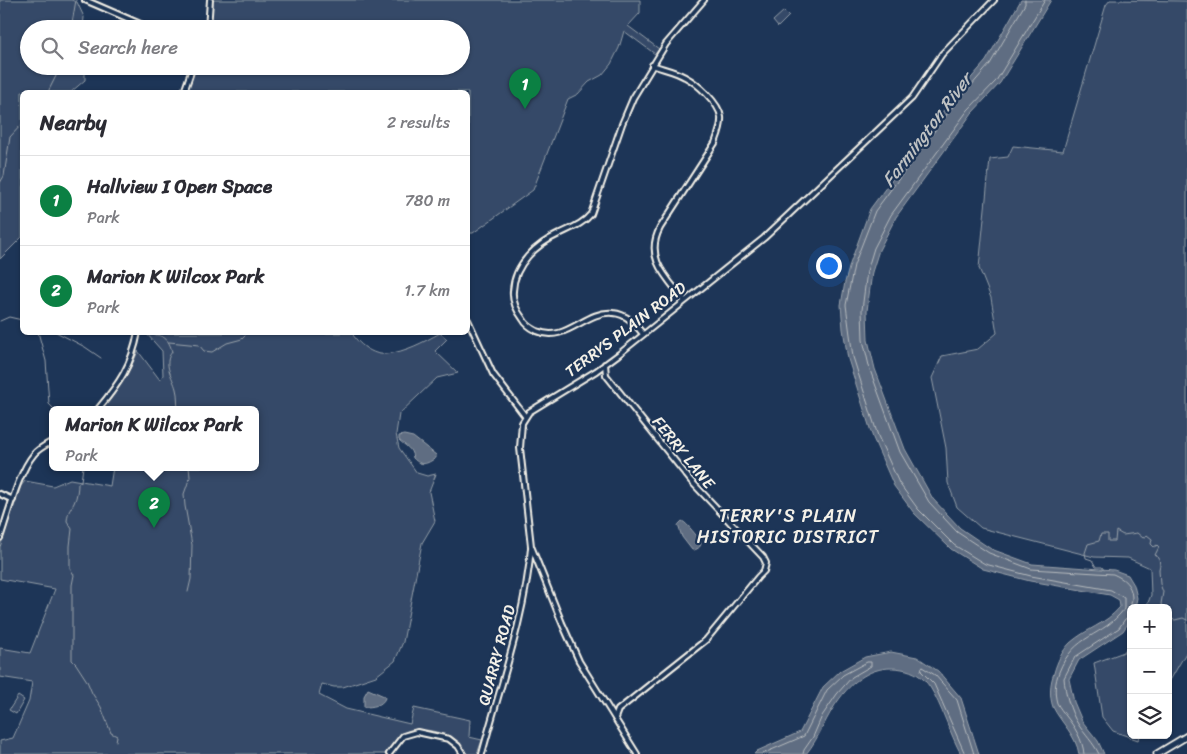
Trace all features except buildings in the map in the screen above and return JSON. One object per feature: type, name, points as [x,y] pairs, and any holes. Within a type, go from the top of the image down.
[{"type":"highway","points":[[1157,754],[1187,736]]},
{"type":"street","points":[[86,0],[132,20]]},
{"type":"street","points":[[209,20],[210,0]]},
{"type":"street","points":[[643,334],[630,319],[613,313],[594,315],[574,328],[561,332],[550,334],[541,332],[530,327],[523,320],[515,304],[512,292],[520,268],[534,250],[553,237],[584,221],[591,214],[626,114],[652,65],[677,29],[704,0]]},
{"type":"street","name":"TERRYS PLAIN ROAD","points":[[525,416],[534,408],[596,371],[764,238],[901,108],[924,82],[942,54],[994,0]]},
{"type":"street","points":[[652,65],[686,77],[709,97],[721,115],[720,130],[715,143],[660,228],[655,242],[655,252],[659,267],[684,300]]},
{"type":"street","points":[[185,90],[190,75]]},
{"type":"street","points":[[470,324],[493,374],[525,416],[520,430],[520,448],[531,546],[579,661],[637,754]]},
{"type":"street","points":[[100,406],[128,368],[133,356],[137,335]]},
{"type":"street","points":[[596,371],[606,374],[605,364]]},
{"type":"street","name":"FERRY LANE","points":[[606,374],[705,498],[763,557],[766,563],[764,571],[706,640],[618,710]]},
{"type":"street","points":[[0,538],[13,500],[30,460],[39,449],[49,443]]},
{"type":"street","points":[[0,494],[13,500]]},
{"type":"street","name":"QUARRY ROAD","points":[[482,754],[522,611],[531,546]]},
{"type":"street","points":[[530,561],[537,560]]},
{"type":"street","points":[[610,711],[618,710]]},
{"type":"street","points":[[614,719],[618,710]]},
{"type":"street","points":[[390,754],[403,736],[417,732],[449,739],[458,746],[463,754]]},
{"type":"shaded area","points":[[0,0],[71,0],[77,2],[84,20],[20,20],[20,75],[85,75],[85,80],[73,90],[20,90],[20,239],[0,259]]},
{"type":"shaded area","points":[[212,0],[640,0],[640,13],[628,26],[659,49],[655,54],[624,31],[619,48],[611,64],[602,75],[589,82],[578,94],[568,99],[533,190],[473,233],[470,233],[470,90],[188,90],[192,75],[470,75],[470,20],[210,20]]},
{"type":"shaded area","points":[[1110,0],[1187,1],[1187,651],[1172,677],[1172,604],[1148,604],[1151,595],[1150,568],[1128,558],[1094,557],[981,528],[957,507],[948,483],[946,448],[932,378],[942,356],[978,349],[997,333],[991,298],[979,268],[990,159],[1008,157],[1013,146],[1063,151],[1106,5]]},
{"type":"shaded area","points":[[784,11],[789,16],[778,27],[773,21]]},
{"type":"shaded area","points":[[148,335],[354,335],[366,348],[381,354],[407,349],[436,335],[442,335],[447,339],[435,351],[458,373],[437,378],[399,414],[396,434],[399,448],[417,473],[427,476],[436,474],[429,492],[435,521],[422,543],[403,642],[395,661],[376,676],[343,687],[322,684],[319,695],[346,709],[410,724],[414,708],[470,720],[469,737],[482,740],[477,754],[466,754],[458,742],[447,735],[418,729],[407,731],[400,735],[386,754],[0,754],[0,741],[13,738],[29,701],[32,682],[0,677],[0,648],[30,653],[55,589],[0,579],[0,547],[21,486],[25,481],[53,486],[70,479],[110,486],[112,471],[259,471],[259,406],[105,406],[123,381],[138,351],[160,380],[163,375],[162,351]]},
{"type":"shaded area","points":[[1127,647],[1127,736],[1113,731],[1102,717],[1094,663],[1124,652]]},
{"type":"shaded area","points":[[18,696],[24,700],[16,714],[9,710]]},
{"type":"water","points":[[1021,0],[1051,0],[1000,83],[972,113],[896,217],[879,250],[872,272],[867,311],[868,340],[875,369],[905,449],[933,499],[960,528],[991,549],[1032,564],[1114,570],[1128,575],[1134,585],[1137,598],[1136,604],[1127,604],[1127,625],[1123,631],[1079,660],[1069,679],[1074,702],[1082,721],[1098,741],[1104,754],[1079,754],[1072,735],[1053,707],[1051,685],[1058,661],[1067,646],[1114,613],[1120,607],[1119,600],[1110,595],[1030,581],[983,569],[951,549],[914,513],[894,486],[873,438],[848,359],[841,305],[850,264],[870,209],[946,107],[986,61]]},
{"type":"water","points":[[399,436],[413,437],[436,455],[436,458],[424,464],[416,461],[410,449],[399,440]]},
{"type":"water","points":[[682,521],[687,524],[701,543],[697,549],[692,550],[682,537],[678,525]]},
{"type":"water","points":[[891,652],[917,657],[938,671],[961,698],[979,754],[961,754],[930,687],[924,680],[910,671],[892,668],[867,674],[852,684],[835,705],[806,754],[754,754],[800,732],[823,687],[840,671],[865,657]]},
{"type":"water","points":[[368,689],[384,696],[384,701],[376,706],[364,707],[364,696]]},
{"type":"waterway","points":[[73,20],[76,0]]},
{"type":"waterway","points":[[49,90],[56,75]]},
{"type":"waterway","points":[[0,183],[4,176],[10,137],[20,126]]},
{"type":"waterway","points":[[0,321],[9,317],[20,320]]},
{"type":"waterway","points":[[39,335],[46,361],[49,404],[51,406]]},
{"type":"waterway","points":[[62,335],[101,358]]},
{"type":"waterway","points":[[158,335],[165,338],[171,347],[172,352],[169,357],[168,366],[177,392],[178,406]]},
{"type":"waterway","points":[[169,342],[199,345],[204,351],[212,352],[227,343],[242,339],[245,336]]},
{"type":"waterway","points":[[82,471],[81,481],[78,483],[76,498],[67,521],[72,529],[70,568],[74,575],[72,585],[72,660],[87,681],[101,707],[111,733],[117,736],[116,741]]},
{"type":"waterway","points":[[188,592],[191,579],[192,545],[184,494],[190,477],[189,471]]},
{"type":"waterway","points":[[1104,570],[1102,567],[1096,567],[1092,560],[1086,558],[1085,553],[1088,544],[1099,541],[1101,534],[1108,534],[1108,541],[1115,541],[1116,531],[1123,535],[1137,533],[1143,538],[1147,535],[1152,539],[1151,544],[1154,547],[1157,545],[1159,547],[1155,555],[1159,558],[1160,565],[1160,584],[1163,592],[1161,604]]},
{"type":"waterway","points":[[1172,619],[1183,618],[1187,620]]},
{"type":"place","name":"Hallview I Open Space","points":[[525,109]]},
{"type":"place","name":"Marion K Wilcox Park","points":[[154,528]]},
{"type":"district","name":"TERRY'S PLAIN HISTORIC DISTRICT","points":[[788,526]]},
{"type":"water label","name":"Farmington River","points":[[927,130]]}]
